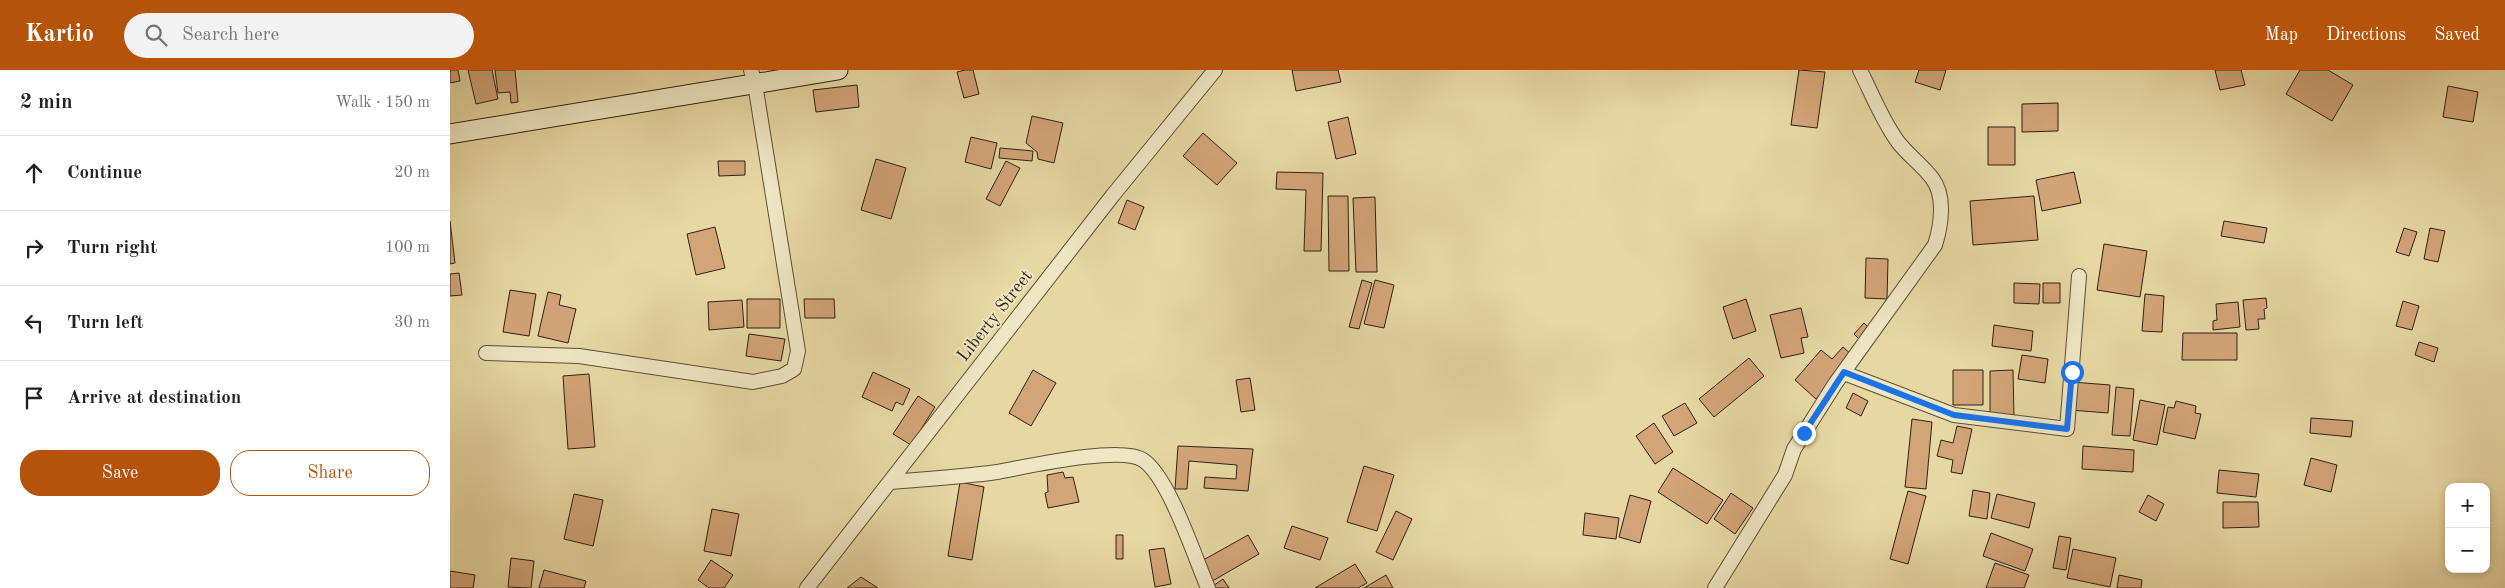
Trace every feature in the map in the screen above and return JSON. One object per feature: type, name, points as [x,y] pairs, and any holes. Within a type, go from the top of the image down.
[{"type":"main road","points":[[450,134],[753,77],[838,70]]},
{"type":"street","name":"Liberty Street","points":[[807,588],[1113,195],[1215,70]]},
{"type":"street","points":[[1715,588],[1785,475],[1794,449],[1844,372],[1935,245],[1942,223],[1939,198],[1934,180],[1898,142],[1860,70]]},
{"type":"street","points":[[486,353],[580,356],[754,382],[782,376],[794,369],[798,352],[753,77]]},
{"type":"street","points":[[1844,372],[1954,415],[2067,429],[2079,276]]},
{"type":"street","points":[[891,482],[996,472],[1073,458],[1129,456],[1143,460],[1158,476],[1208,588]]},
{"type":"building","points":[[450,70],[458,70],[460,81],[450,83]]},
{"type":"building","points":[[468,70],[492,70],[498,99],[476,104]]},
{"type":"building","points":[[495,70],[515,70],[518,102],[511,103],[510,92],[498,93]]},
{"type":"building","points":[[973,70],[979,94],[964,98],[957,72]]},
{"type":"building","points":[[1292,70],[1338,70],[1341,82],[1296,91]]},
{"type":"building","points":[[1799,70],[1825,72],[1817,128],[1791,125]]},
{"type":"building","points":[[1919,70],[1946,70],[1940,90],[1915,82]]},
{"type":"building","points":[[2215,70],[2241,70],[2245,85],[2220,90]]},
{"type":"building","points":[[2300,70],[2328,70],[2353,85],[2332,121],[2286,94]]},
{"type":"building","points":[[857,85],[859,107],[816,112],[813,90]]},
{"type":"building","points":[[2448,86],[2478,92],[2473,122],[2443,117]]},
{"type":"building","points":[[2058,103],[2058,131],[2022,132],[2022,104]]},
{"type":"building","points":[[1032,116],[1063,123],[1054,163],[1038,159],[1037,152],[1026,143]]},
{"type":"building","points":[[1348,117],[1356,154],[1336,159],[1328,122]]},
{"type":"building","points":[[1988,127],[2015,127],[2015,165],[1988,165]]},
{"type":"building","points":[[1203,133],[1237,163],[1217,185],[1183,156]]},
{"type":"building","points":[[971,137],[997,143],[991,169],[965,162]]},
{"type":"building","points":[[1000,148],[1033,151],[1032,161],[999,158]]},
{"type":"building","points":[[876,159],[906,168],[891,219],[861,210]]},
{"type":"building","points":[[718,161],[745,161],[745,175],[719,176]]},
{"type":"building","points":[[1006,161],[1020,168],[1000,206],[986,199]]},
{"type":"building","points":[[1277,172],[1323,173],[1321,251],[1304,251],[1306,190],[1276,189]]},
{"type":"building","points":[[2074,172],[2081,203],[2042,211],[2036,180]]},
{"type":"building","points":[[1328,196],[1348,196],[1349,271],[1329,271]]},
{"type":"building","points":[[2034,196],[2038,240],[1973,245],[1970,201]]},
{"type":"building","points":[[1375,197],[1377,272],[1356,272],[1353,198]]},
{"type":"building","points":[[1127,200],[1144,207],[1135,230],[1118,223]]},
{"type":"building","points":[[450,221],[455,263],[450,264]]},
{"type":"building","points":[[2224,221],[2267,228],[2264,243],[2221,236]]},
{"type":"building","points":[[715,227],[725,268],[696,275],[687,234]]},
{"type":"building","points":[[2404,228],[2417,232],[2409,256],[2396,252]]},
{"type":"building","points":[[2430,228],[2445,231],[2438,262],[2424,259]]},
{"type":"building","points":[[2104,244],[2147,251],[2140,297],[2097,290]]},
{"type":"building","points":[[1866,258],[1888,259],[1887,299],[1865,298]]},
{"type":"building","points":[[459,273],[462,295],[450,296],[450,274]]},
{"type":"building","points":[[1362,280],[1372,283],[1359,329],[1349,327]]},
{"type":"building","points":[[1375,280],[1394,285],[1384,328],[1364,324]]},
{"type":"building","points":[[2014,283],[2040,284],[2039,304],[2014,303]]},
{"type":"building","points":[[2043,283],[2060,283],[2060,303],[2043,303]]},
{"type":"building","points":[[510,290],[536,294],[529,336],[503,332]]},
{"type":"building","points":[[548,292],[561,295],[559,305],[576,309],[568,343],[538,336]]},
{"type":"building","points":[[2145,294],[2164,296],[2162,332],[2142,331]]},
{"type":"building","points":[[2266,298],[2265,319],[2258,319],[2259,329],[2246,330],[2243,300]]},
{"type":"building","points":[[747,299],[780,299],[780,328],[747,328]]},
{"type":"building","points":[[804,299],[834,299],[835,318],[805,318]]},
{"type":"building","points":[[1746,299],[1756,331],[1733,339],[1723,307]]},
{"type":"building","points":[[742,300],[744,327],[709,330],[708,302]]},
{"type":"building","points":[[2403,301],[2419,306],[2412,330],[2396,326]]},
{"type":"building","points":[[2238,302],[2240,327],[2213,330],[2213,321],[2217,320],[2216,304]]},
{"type":"building","points":[[1801,308],[1808,337],[1801,338],[1804,353],[1781,358],[1770,315]]},
{"type":"building","points":[[1864,323],[1872,331],[1862,342],[1854,334]]},
{"type":"building","points":[[1994,325],[2033,331],[2031,351],[1992,346]]},
{"type":"building","points":[[2183,333],[2237,333],[2237,360],[2182,360]]},
{"type":"building","points":[[749,334],[785,339],[781,361],[746,356]]},
{"type":"building","points":[[2419,342],[2438,348],[2434,362],[2415,355]]},
{"type":"building","points":[[1843,347],[1853,356],[1816,399],[1795,380],[1821,350],[1832,359]]},
{"type":"building","points":[[2022,355],[2048,359],[2045,383],[2018,379]]},
{"type":"building","points":[[1749,358],[1764,376],[1714,417],[1699,399]]},
{"type":"building","points":[[1033,370],[1056,383],[1031,426],[1009,413]]},
{"type":"building","points":[[1953,370],[1983,370],[1983,405],[1953,405]]},
{"type":"building","points":[[2013,370],[2014,418],[1990,418],[1990,371]]},
{"type":"building","points":[[873,372],[910,389],[903,405],[896,402],[892,411],[862,397]]},
{"type":"building","points":[[589,374],[595,447],[568,449],[563,376]]},
{"type":"building","points":[[1250,378],[1255,410],[1241,412],[1236,380]]},
{"type":"building","points":[[2072,382],[2110,385],[2108,413],[2070,410]]},
{"type":"building","points":[[2116,387],[2134,389],[2130,436],[2112,435]]},
{"type":"building","points":[[1853,393],[1868,401],[1861,416],[1846,408]]},
{"type":"building","points":[[918,396],[935,407],[911,445],[893,434]]},
{"type":"building","points":[[2140,400],[2165,405],[2157,445],[2133,440]]},
{"type":"building","points":[[2176,401],[2196,406],[2195,413],[2201,414],[2195,439],[2163,432],[2168,407],[2174,408]]},
{"type":"building","points":[[1685,403],[1697,423],[1674,436],[1662,416]]},
{"type":"building","points":[[2311,418],[2353,421],[2351,437],[2310,433]]},
{"type":"building","points":[[1912,419],[1932,422],[1926,489],[1905,487]]},
{"type":"building","points":[[1654,423],[1673,452],[1655,464],[1636,436]]},
{"type":"building","points":[[1957,426],[1972,429],[1962,474],[1951,472],[1953,460],[1937,456],[1941,440],[1953,443]]},
{"type":"building","points":[[1178,446],[1253,449],[1248,491],[1204,488],[1205,477],[1236,479],[1237,465],[1189,461],[1187,489],[1175,489]]},
{"type":"building","points":[[2083,446],[2134,450],[2133,472],[2082,469]]},
{"type":"building","points":[[2311,458],[2337,465],[2331,492],[2304,485]]},
{"type":"building","points":[[1364,466],[1394,475],[1377,531],[1347,522]]},
{"type":"building","points":[[1673,468],[1723,500],[1707,524],[1658,492]]},
{"type":"building","points":[[2219,470],[2259,474],[2256,497],[2217,493]]},
{"type":"building","points":[[1063,472],[1065,478],[1073,477],[1079,502],[1048,508],[1045,493],[1048,492],[1047,475]]},
{"type":"building","points":[[960,482],[984,487],[972,560],[948,556]]},
{"type":"building","points":[[1973,490],[1990,493],[1987,519],[1969,516]]},
{"type":"building","points":[[1908,491],[1926,496],[1908,564],[1890,559]]},
{"type":"building","points":[[1731,493],[1753,508],[1735,534],[1714,519]]},
{"type":"building","points":[[574,494],[603,500],[593,546],[564,539]]},
{"type":"building","points":[[1997,494],[2035,503],[2029,528],[1991,518]]},
{"type":"building","points":[[1630,495],[1651,501],[1640,543],[1619,537]]},
{"type":"building","points":[[2148,495],[2164,504],[2156,521],[2139,512]]},
{"type":"building","points":[[2223,502],[2258,502],[2259,527],[2223,528]]},
{"type":"building","points":[[712,509],[739,514],[731,556],[704,551]]},
{"type":"building","points":[[1396,511],[1412,519],[1393,560],[1376,552]]},
{"type":"building","points":[[1585,513],[1619,518],[1616,539],[1583,535]]},
{"type":"building","points":[[1292,526],[1328,538],[1320,560],[1284,548]]},
{"type":"building","points":[[1991,533],[2033,549],[2025,571],[1983,556]]},
{"type":"building","points":[[1116,535],[1123,535],[1123,559],[1116,559]]},
{"type":"building","points":[[1248,535],[1259,554],[1209,583],[1198,563]]},
{"type":"building","points":[[2059,536],[2071,538],[2066,570],[2053,568]]},
{"type":"building","points":[[1164,548],[1171,584],[1155,587],[1149,550]]},
{"type":"building","points":[[2073,549],[2116,558],[2110,587],[2067,578]]},
{"type":"building","points":[[511,558],[534,561],[531,588],[508,587]]},
{"type":"building","points":[[711,560],[733,575],[724,588],[709,588],[698,580]]},
{"type":"building","points":[[1995,563],[2029,575],[2024,588],[1986,588]]},
{"type":"building","points":[[1355,564],[1367,583],[1358,588],[1315,588]]},
{"type":"building","points":[[544,570],[586,581],[584,588],[539,588]]},
{"type":"building","points":[[450,571],[475,575],[473,588],[450,588]]},
{"type":"building","points":[[1386,575],[1393,588],[1364,588]]},
{"type":"building","points":[[2119,575],[2142,580],[2141,588],[2117,588]]},
{"type":"building","points":[[861,577],[878,588],[847,588]]},
{"type":"building","points":[[1223,579],[1229,588],[1210,588]]},
{"type":"route","points":[[1804,433],[1844,372],[1954,415],[2067,429],[2072,372]]}]
